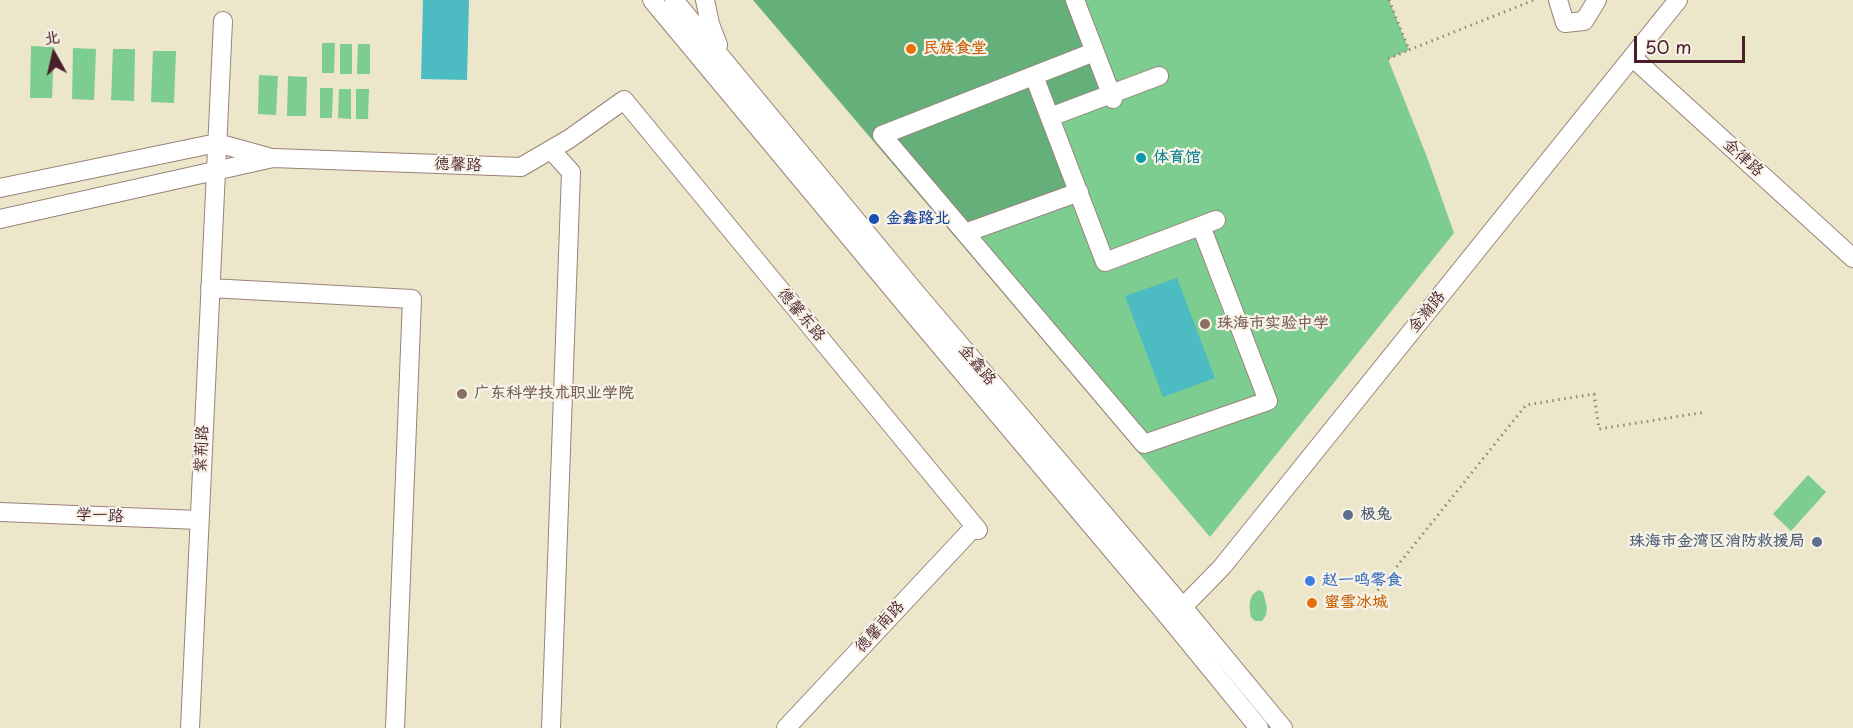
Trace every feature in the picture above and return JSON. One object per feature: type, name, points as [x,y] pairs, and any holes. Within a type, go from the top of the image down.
[{"type":"street","name":"金鑫路","points":[[652,0],[912,313],[1176,613],[1283,728]]},
{"type":"street","name":"金鑫路","points":[[674,0],[1176,613],[1259,728]]},
{"type":"street","points":[[705,0],[710,24],[724,60]]},
{"type":"street","points":[[1074,0],[1112,97]]},
{"type":"street","points":[[1558,0],[1565,23],[1584,21],[1598,0]]},
{"type":"street","name":"金瀚路","points":[[1176,613],[1222,567],[1678,0]]},
{"type":"street","name":"紫荊路","points":[[190,728],[223,21]]},
{"type":"street","points":[[1034,76],[1105,262],[1209,223],[1268,401],[1144,444],[882,135],[1094,52]]},
{"type":"street","name":"金律路","points":[[1632,57],[1853,258]]},
{"type":"street","points":[[1050,117],[1112,97],[1159,76]]},
{"type":"street","name":"德馨路","points":[[0,188],[217,144],[273,158],[522,167],[624,100]]},
{"type":"street","name":"德馨东路","points":[[624,100],[977,528]]},
{"type":"street","points":[[551,150],[570,172],[551,728]]},
{"type":"street","name":"德馨路","points":[[0,219],[273,158]]},
{"type":"street","points":[[965,233],[1079,192]]},
{"type":"street","points":[[210,288],[411,299],[395,728]]},
{"type":"street","name":"学一路","points":[[0,512],[199,520]]},
{"type":"street","name":"德馨南路","points":[[786,728],[977,528]]},
{"type":"path","points":[[1389,0],[1409,50]]},
{"type":"path","points":[[1388,59],[1534,0]]},
{"type":"path","points":[[1374,595],[1526,405],[1594,394],[1599,429],[1706,412]]},
{"type":"green space","points":[[753,0],[1075,0],[1111,94],[1050,117],[1079,192],[955,237]]},
{"type":"green space","name":"珠海市实验中学","points":[[1075,0],[1389,0],[1409,50],[1388,59],[1454,233],[1210,537],[955,237],[1079,192],[1050,117]]},
{"type":"green space","points":[[322,43],[335,43],[334,73],[322,73]]},
{"type":"green space","points":[[340,44],[352,44],[352,74],[340,74]]},
{"type":"green space","points":[[358,44],[370,44],[370,74],[357,74]]},
{"type":"green space","points":[[31,46],[54,47],[52,98],[30,98]]},
{"type":"green space","points":[[73,48],[96,49],[94,100],[72,99]]},
{"type":"green space","points":[[113,49],[135,49],[134,101],[111,100]]},
{"type":"green space","points":[[153,51],[176,51],[174,103],[151,102]]},
{"type":"green space","points":[[259,75],[278,76],[276,115],[258,114]]},
{"type":"green space","points":[[288,76],[307,77],[306,116],[287,116]]},
{"type":"green space","points":[[320,88],[333,88],[332,118],[320,118]]},
{"type":"green space","points":[[339,89],[351,89],[351,119],[338,118]]},
{"type":"green space","points":[[356,89],[369,89],[368,119],[356,119]]},
{"type":"green space","points":[[1808,475],[1826,492],[1791,531],[1773,514]]},
{"type":"green space","points":[[1259,590],[1263,592],[1267,608],[1262,621],[1255,621],[1251,617],[1250,601],[1255,592]]},
{"type":"water","points":[[423,0],[469,0],[467,80],[421,79]]},
{"type":"water","points":[[1177,278],[1215,378],[1163,397],[1125,296]]},
{"type":"place","name":"民族食堂","points":[[911,49]]},
{"type":"place","name":"体育馆","points":[[1141,158]]},
{"type":"place","name":"金鑫路北","points":[[874,219]]},
{"type":"place","name":"珠海市实验中学","points":[[1205,324]]},
{"type":"place","name":"广东科学技术职业学院","points":[[462,394]]},
{"type":"place","name":"极兔","points":[[1348,515]]},
{"type":"place","name":"珠海市金湾区消防救援局","points":[[1817,542]]},
{"type":"place","name":"赵一鸣零食","points":[[1310,581]]},
{"type":"place","name":"蜜雪冰城","points":[[1312,603]]}]
